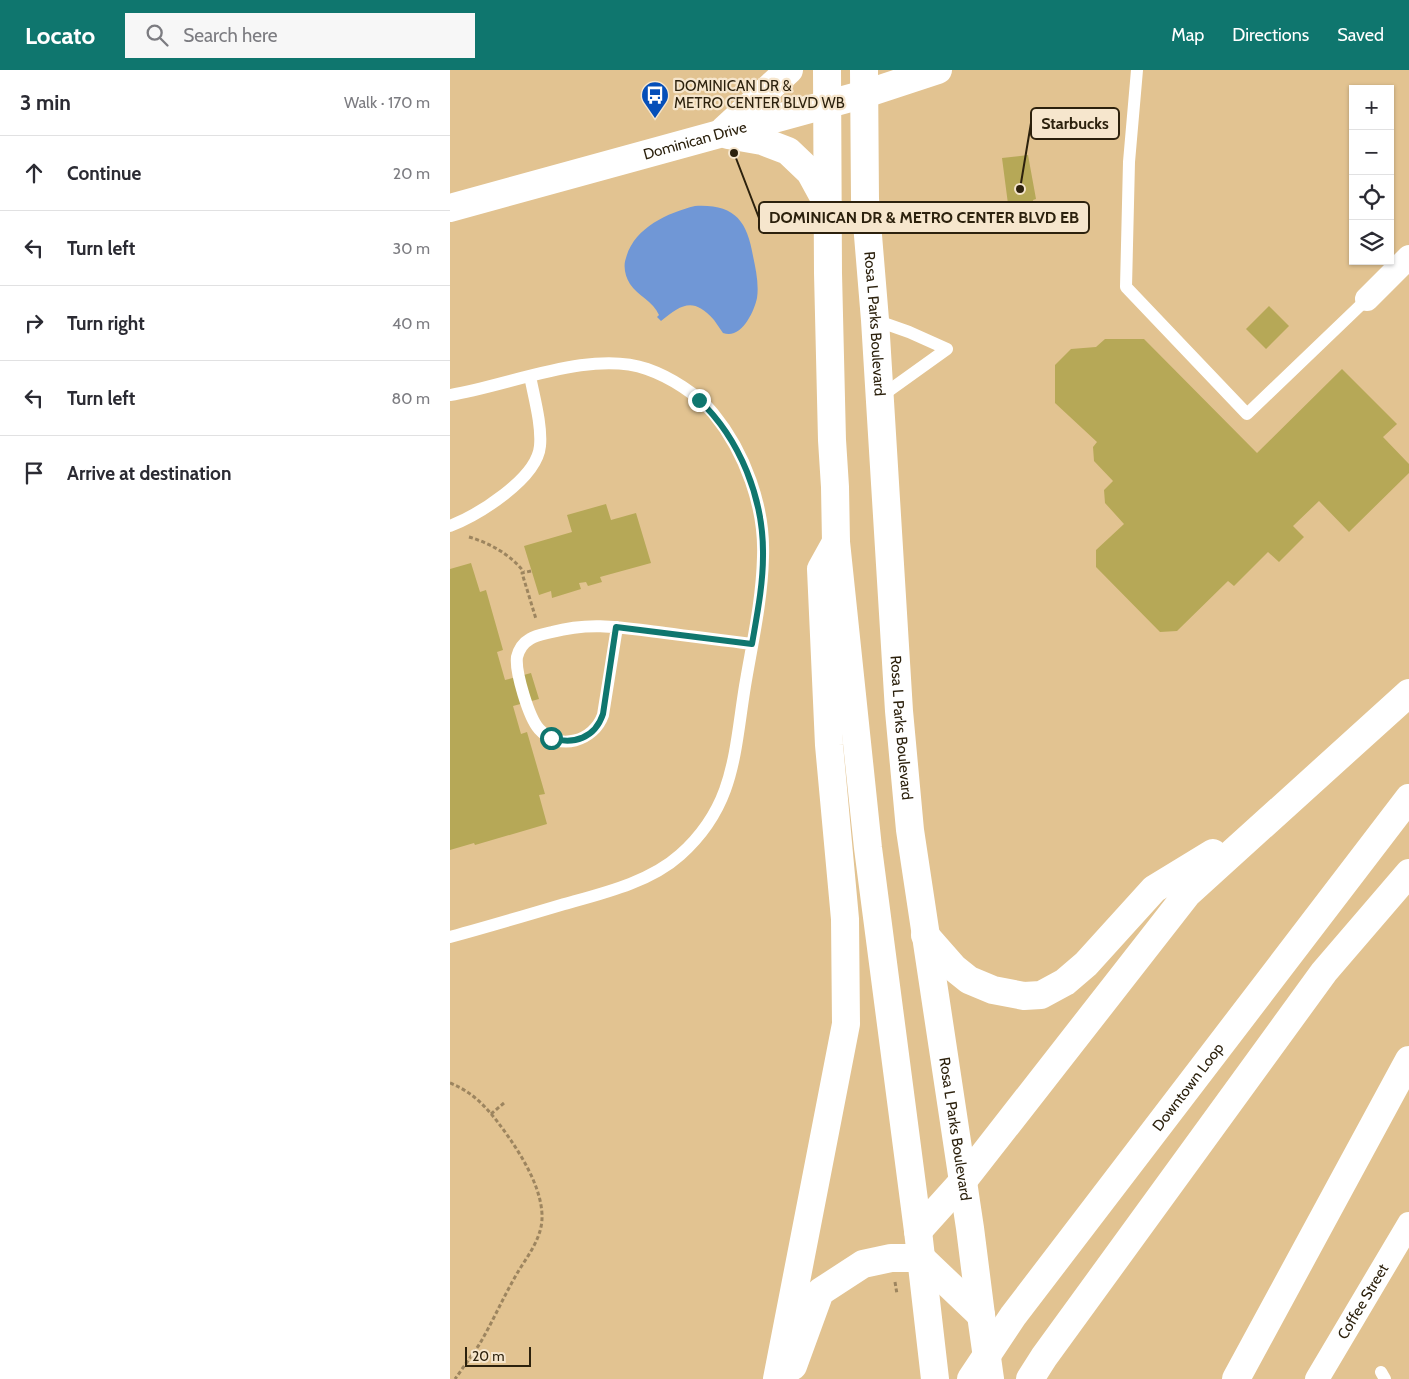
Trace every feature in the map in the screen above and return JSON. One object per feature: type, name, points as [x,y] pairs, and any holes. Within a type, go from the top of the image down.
[{"type":"main road","points":[[719,134],[789,70]]},
{"type":"main road","points":[[827,70],[831,430],[836,487],[836,542],[868,848],[918,1231],[935,1379]]},
{"type":"main road","name":"Dominican Drive","points":[[450,208],[828,104],[864,82],[938,70]]},
{"type":"main road","name":"Rosa L Parks Boulevard","points":[[864,82],[865,199],[875,320],[899,711],[910,830],[970,1228],[980,1315],[990,1379]]},
{"type":"main road","points":[[719,134],[762,141],[788,151],[810,172],[828,205]]},
{"type":"main road","points":[[777,1379],[846,1024],[845,919],[829,745],[821,569],[836,542]]},
{"type":"main road","points":[[918,1231],[963,1181],[1188,893],[1409,694]]},
{"type":"main road","name":"Downtown Loop","points":[[971,1379],[1013,1316],[1409,798]]},
{"type":"main road","points":[[925,935],[954,968],[969,980],[993,990],[1024,996],[1041,994],[1065,982],[1086,964],[1154,889],[1268,820]]},
{"type":"main road","points":[[1030,1379],[1324,972],[1409,873]]},
{"type":"main road","points":[[1236,1379],[1409,1060]]},
{"type":"main road","points":[[788,1379],[820,1292],[863,1264],[891,1258],[921,1258],[980,1315]]},
{"type":"street","points":[[1367,299],[1409,257]]},
{"type":"street","name":"Coffee Street","points":[[1318,1379],[1409,1225]]},
{"type":"lane","points":[[1137,70],[1129,162],[1126,287],[1247,414],[1367,299]]},
{"type":"lane","points":[[875,320],[909,332],[947,349],[880,397]]},
{"type":"lane","points":[[450,394],[590,364],[633,366],[648,369],[674,383],[699,400],[713,413],[743,462],[754,488],[759,514],[763,556],[760,596],[730,776],[718,808],[708,825],[695,841],[670,863],[632,882],[602,893],[450,937]]},
{"type":"lane","points":[[450,526],[481,511],[494,502],[520,479],[536,458],[540,446],[530,376]]},
{"type":"lane","points":[[616,627],[601,721],[588,736],[576,741],[556,740],[546,736],[538,728],[530,714],[518,672],[518,655],[523,645],[529,639],[562,629],[590,625],[616,627],[752,644]]},
{"type":"path","points":[[468,537],[497,549],[514,561],[524,572]]},
{"type":"path","points":[[524,572],[531,571]]},
{"type":"path","points":[[524,572],[522,573],[540,635]]},
{"type":"path","points":[[450,1083],[472,1094],[491,1114],[514,1145],[529,1173],[542,1208],[541,1229],[537,1240],[479,1344],[455,1379]]},
{"type":"path","points":[[491,1114],[504,1103]]},
{"type":"water","points":[[695,206],[708,206],[729,211],[742,224],[750,243],[757,277],[757,298],[746,323],[741,329],[730,334],[723,333],[707,312],[693,306],[681,307],[661,321],[657,317],[659,315],[656,310],[633,288],[626,274],[625,261],[630,247],[644,230],[663,218]]},
{"type":"building","points":[[1028,155],[1036,199],[1033,200],[1036,223],[1012,226],[1010,216],[1005,217],[1004,205],[1008,204],[1002,158]]},
{"type":"building","points":[[1269,306],[1289,326],[1266,349],[1246,329]]},
{"type":"building","points":[[1105,339],[1144,339],[1257,453],[1342,369],[1397,424],[1383,437],[1409,464],[1409,473],[1349,532],[1319,501],[1293,526],[1304,537],[1279,562],[1268,552],[1234,586],[1228,581],[1177,631],[1160,632],[1096,567],[1096,550],[1124,524],[1105,503],[1104,490],[1113,481],[1094,461],[1093,447],[1097,442],[1055,403],[1055,365],[1071,349],[1096,347]]},
{"type":"building","points":[[606,504],[611,520],[636,513],[651,563],[600,577],[602,582],[588,586],[586,582],[579,583],[581,589],[552,598],[551,591],[539,595],[524,546],[572,532],[567,515]]},
{"type":"building","points":[[471,563],[480,592],[486,590],[503,650],[497,652],[505,680],[531,673],[539,699],[513,706],[521,734],[527,732],[545,794],[539,795],[547,824],[475,845],[474,843],[450,850],[450,569]]},
{"type":"place","name":"DOMINICAN DR & METRO CENTER BLVD WB","points":[[655,119]]},
{"type":"place","name":"DOMINICAN DR & METRO CENTER BLVD EB","points":[[734,153]]},
{"type":"place","name":"Starbucks","points":[[1020,189]]},
{"type":"route","points":[[551,738],[566,741],[583,739],[601,721],[616,627],[752,644],[760,596],[763,556],[759,514],[754,488],[743,462],[728,435],[713,413],[699,400]]}]
